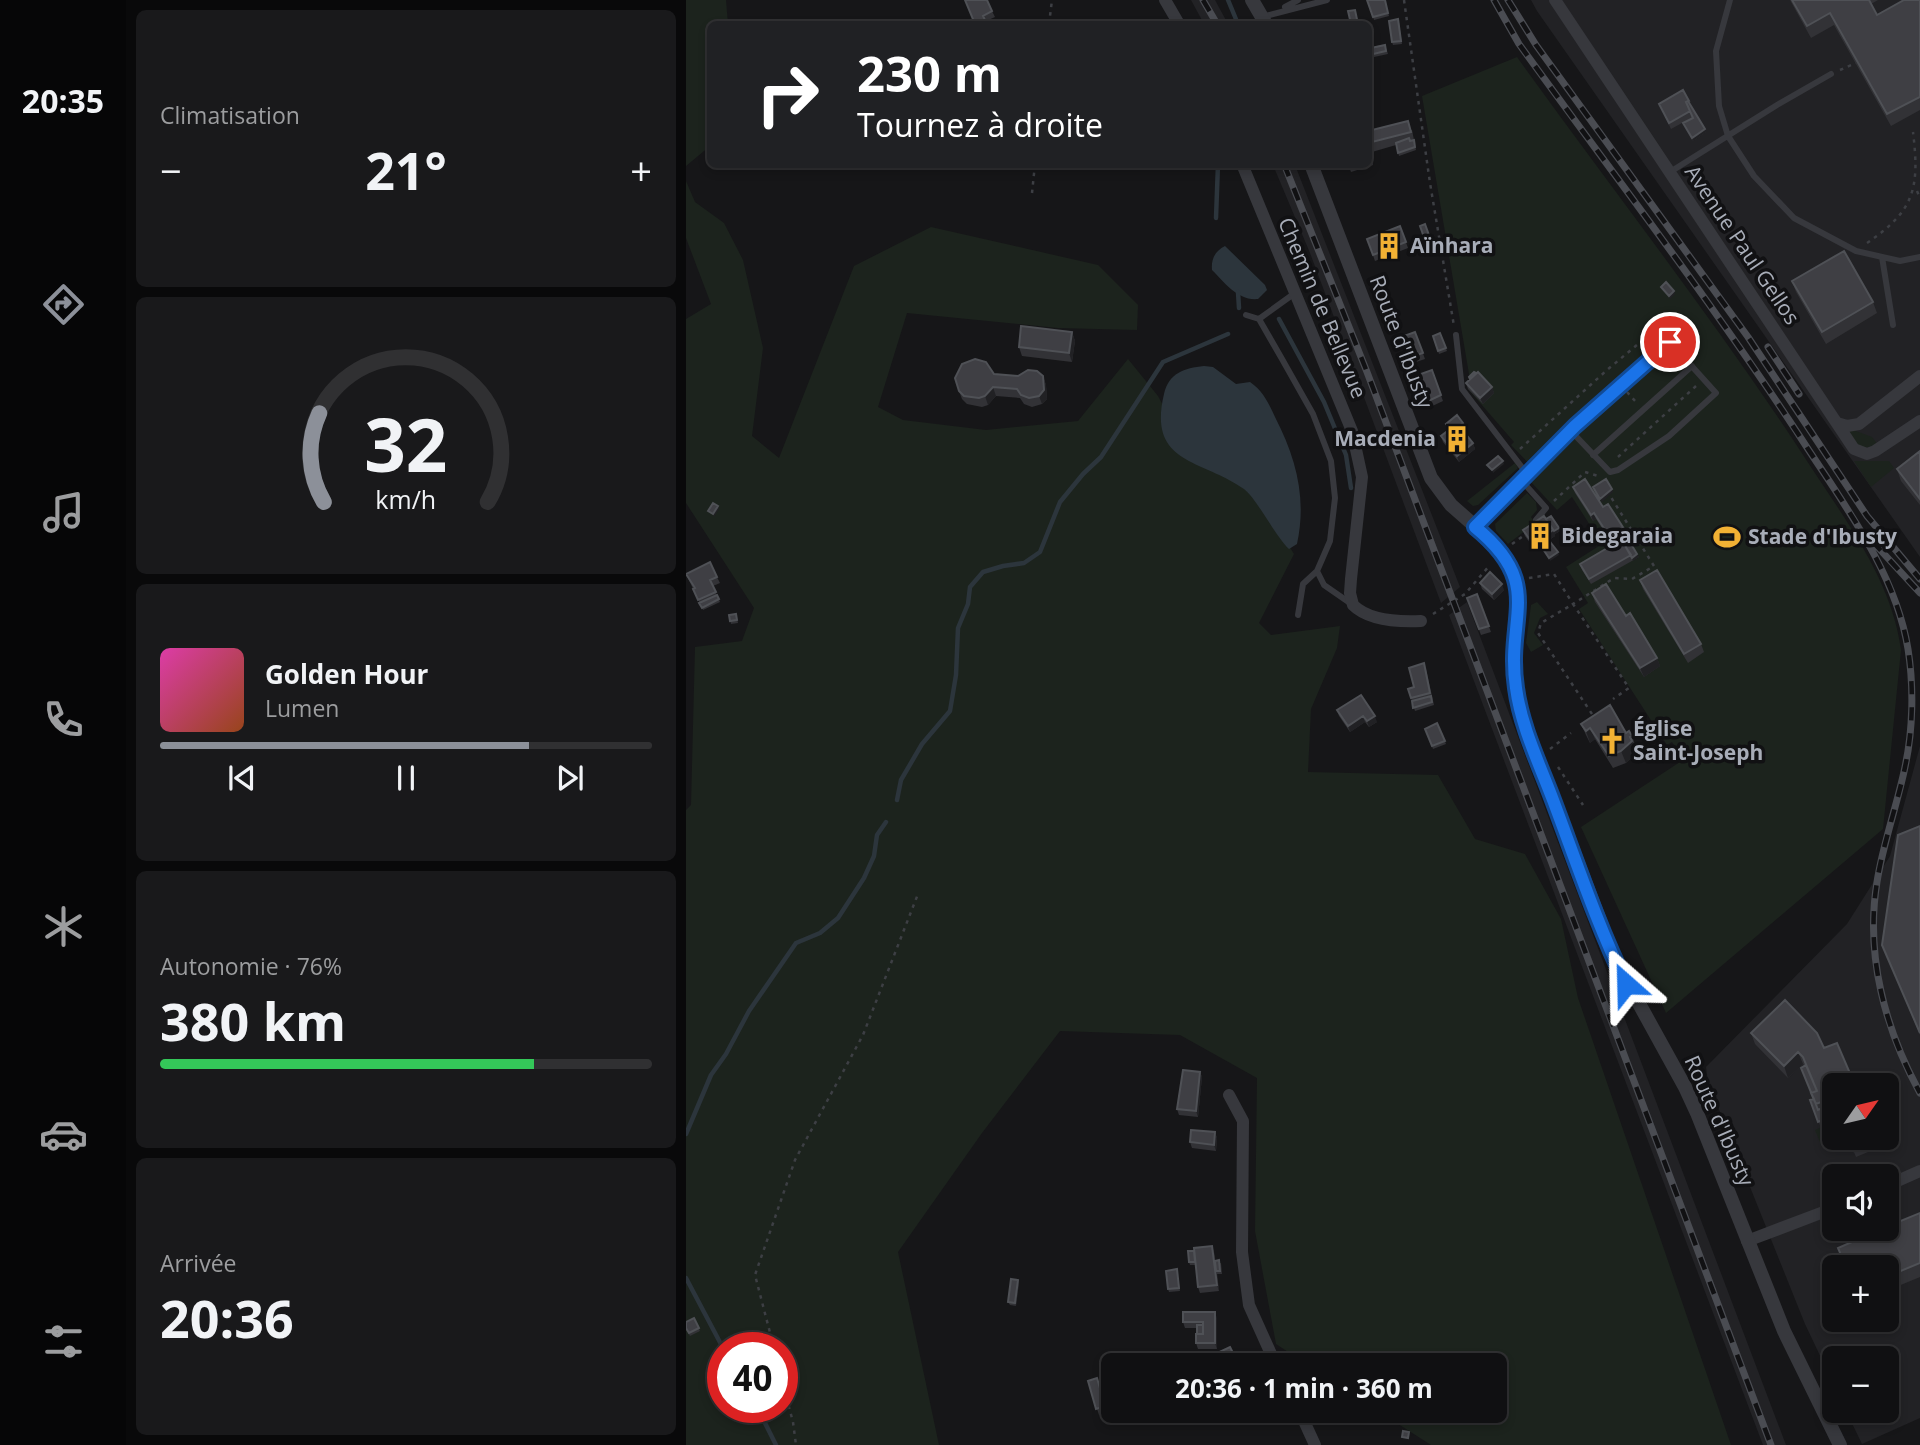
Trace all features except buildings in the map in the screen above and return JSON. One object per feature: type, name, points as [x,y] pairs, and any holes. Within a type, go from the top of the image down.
[{"type":"street","points":[[1165,0],[1177,21]]},
{"type":"street","points":[[1252,0],[1264,21]]},
{"type":"street","name":"Avenue Paul Gellos","points":[[1555,0],[1854,449],[1867,454],[1920,421]]},
{"type":"street","name":"Chemin de Bellevue","points":[[1244,168],[1352,431],[1362,477],[1350,593],[1353,605]]},
{"type":"street","name":"Route d'Ibusty","points":[[1313,168],[1431,478],[1451,505],[1493,541],[1516,580],[1519,607],[1513,660],[1520,711],[1615,960],[1685,1087],[1784,1331],[1840,1445]]},
{"type":"street","points":[[1837,423],[1847,426],[1859,424],[1920,376]]},
{"type":"street","points":[[1353,605],[1370,616],[1406,622],[1421,621]]},
{"type":"street","points":[[1229,1095],[1242,1121],[1242,1252],[1249,1305],[1271,1353]]},
{"type":"street","points":[[1899,1180],[1920,1171]]},
{"type":"street","points":[[1747,1241],[1822,1213]]},
{"type":"street","points":[[1305,1423],[1315,1445]]},
{"type":"lane","points":[[1264,21],[1298,0]]},
{"type":"lane","points":[[1277,11],[1326,0]]},
{"type":"lane","points":[[1730,0],[1716,51],[1719,106],[1728,136],[1754,176],[1794,218],[1856,251],[1900,261],[1920,257]]},
{"type":"lane","points":[[1670,172],[1831,74]]},
{"type":"lane","points":[[1882,257],[1893,325]]},
{"type":"lane","points":[[1259,319],[1295,293]]},
{"type":"lane","points":[[1247,315],[1259,319],[1313,414],[1331,461],[1335,480],[1335,519],[1330,541],[1317,571],[1303,584],[1298,615]]},
{"type":"lane","points":[[1456,335],[1462,389],[1513,457],[1546,508],[1536,520]]},
{"type":"lane","points":[[1475,527],[1571,431],[1670,342],[1716,393],[1669,436],[1618,470],[1610,472],[1605,468],[1571,431]]},
{"type":"lane","points":[[1593,455],[1692,366]]},
{"type":"lane","points":[[1317,571],[1324,585],[1353,605]]},
{"type":"path","points":[[1049,21],[1052,0]]},
{"type":"path","points":[[1404,0],[1430,183],[1456,335]]},
{"type":"path","points":[[1831,74],[1856,63]]},
{"type":"path","points":[[1856,251],[1893,225],[1908,209],[1917,191],[1919,152],[1913,132]]},
{"type":"path","points":[[1032,193],[1035,168]]},
{"type":"path","points":[[1917,191],[1920,198]]},
{"type":"path","points":[[1513,457],[1607,370],[1662,324]]},
{"type":"path","points":[[1607,370],[1656,423]]},
{"type":"path","points":[[1605,468],[1704,379]]},
{"type":"path","points":[[1546,508],[1585,472],[1598,476]]},
{"type":"path","points":[[1592,714],[1538,633],[1541,623],[1614,578],[1632,579],[1654,566],[1609,494]]},
{"type":"path","points":[[1512,545],[1539,524],[1536,520]]},
{"type":"path","points":[[1421,621],[1465,594],[1488,566],[1506,559]]},
{"type":"path","points":[[1516,580],[1554,574],[1629,688],[1613,699]]},
{"type":"path","points":[[1551,758],[1550,747],[1571,733]]},
{"type":"path","points":[[1558,767],[1583,805]]},
{"type":"path","points":[[770,1332],[755,1275],[795,1160],[863,1035],[918,894]]},
{"type":"path","points":[[793,1423],[796,1445]]},
{"type":"shaded area","points":[[686,0],[726,0],[728,21],[707,21],[707,148],[686,166]]},
{"type":"shaded area","points":[[1191,0],[1215,0],[1226,21],[1202,21]]},
{"type":"shaded area","points":[[1531,0],[1920,0],[1920,557],[1537,11]]},
{"type":"shaded area","name":"Stade d'Ibusty","points":[[1517,57],[1736,356],[1850,526],[1888,598],[1901,650],[1883,829],[1666,1013],[1581,827],[1683,760],[1672,742],[1667,745],[1579,609],[1588,603],[1566,567],[1602,544],[1572,497],[1557,510],[1531,482],[1538,473],[1511,445],[1514,442],[1468,389],[1470,380],[1422,96]]},
{"type":"shaded area","points":[[1274,168],[1296,168],[1460,587],[1441,603],[1310,253]]},
{"type":"shaded area","points":[[686,181],[695,202],[724,223],[743,260],[763,348],[752,436],[779,458],[854,266],[931,227],[1098,265],[1138,305],[1137,330],[1058,328],[907,313],[878,407],[903,420],[986,430],[1078,421],[1128,359],[1158,396],[1187,451],[1251,485],[1294,554],[1259,623],[1271,635],[1340,626],[1337,648],[1311,709],[1308,772],[1438,775],[1475,839],[1525,854],[1561,919],[1578,998],[1731,1445],[1431,1445],[1397,1423],[1507,1423],[1507,1353],[1290,1353],[1276,1344],[1255,1231],[1257,1078],[1180,1035],[1060,1031],[982,1133],[898,1252],[939,1445],[686,1445],[686,810],[691,805],[695,647],[742,641],[754,608],[686,503],[686,319],[711,304],[686,238]]},
{"type":"shaded area","points":[[1225,246],[1265,285],[1267,290],[1258,299],[1238,294],[1212,270],[1214,256]]},
{"type":"shaded area","points":[[1204,366],[1213,367],[1236,384],[1250,382],[1255,385],[1282,432],[1294,463],[1300,494],[1297,544],[1289,549],[1244,489],[1182,457],[1171,447],[1164,435],[1161,417],[1166,387],[1178,373]]},
{"type":"shaded area","points":[[1845,427],[1872,437],[1878,445],[1860,449]]},
{"type":"shaded area","points":[[1854,461],[1889,461],[1894,468],[1871,487]]},
{"type":"shaded area","points":[[1515,463],[1518,468],[1478,505],[1473,506],[1467,501]]},
{"type":"shaded area","points":[[1527,493],[1536,502],[1537,510],[1531,517],[1535,523],[1508,544],[1496,531],[1495,524]]},
{"type":"shaded area","points":[[1467,602],[1786,1445],[1763,1445],[1449,615]]},
{"type":"shaded area","points":[[1537,602],[1548,614],[1540,618],[1534,633],[1543,645],[1531,652],[1526,643],[1531,605]]},
{"type":"shaded area","points":[[1920,746],[1920,1418],[1862,1444],[1852,1423],[1899,1423],[1899,1346],[1822,1346],[1822,1360],[1805,1324],[1708,1082],[1706,1067],[1847,924],[1890,856]]},
{"type":"shaded area","points":[[1822,1127],[1822,1147],[1815,1130]]},
{"type":"waterway","points":[[1228,0],[1237,21]]},
{"type":"waterway","points":[[1216,218],[1218,168]]},
{"type":"waterway","points":[[1238,292],[1239,308]]},
{"type":"waterway","points":[[1279,319],[1324,402],[1346,455],[1351,488]]},
{"type":"waterway","points":[[897,800],[901,780],[922,744],[950,711],[956,675],[958,628],[968,604],[970,587],[983,572],[1024,563],[1040,552],[1060,502],[1101,457],[1163,362],[1228,334]]},
{"type":"waterway","points":[[686,1134],[711,1075],[726,1054],[749,1011],[796,943],[820,933],[838,918],[864,878],[874,856],[877,835],[886,822]]},
{"type":"waterway","points":[[686,1278],[715,1332]]},
{"type":"waterway","points":[[765,1423],[776,1445]]},
{"type":"railway","points":[[1203,0],[1215,21]]},
{"type":"railway","points":[[1494,0],[1519,44],[1703,295],[1774,397],[1854,520],[1882,569],[1893,595],[1908,649],[1912,708],[1908,753],[1877,882],[1874,937],[1876,964],[1888,1017],[1920,1093]]},
{"type":"railway","points":[[1508,0],[1536,45],[1748,337],[1867,516],[1920,579]]},
{"type":"railway","points":[[1286,168],[1367,372],[1771,1445]]},
{"type":"railway","points":[[1768,347],[1799,394]]},
{"type":"railway","points":[[1872,541],[1920,593]]},
{"type":"place","name":"Aïnhara","points":[[1389,246]]},
{"type":"place","name":"Macdenia","points":[[1457,439]]},
{"type":"place","name":"Bidegaraia","points":[[1540,536]]},
{"type":"place","name":"Stade d'Ibusty","points":[[1727,537]]},
{"type":"place","name":"Église Saint-Joseph","points":[[1612,741]]},
{"type":"route","points":[[1626,984],[1584,884],[1520,711],[1513,660],[1519,607],[1516,580],[1493,541],[1475,527],[1575,426],[1670,342]]}]
